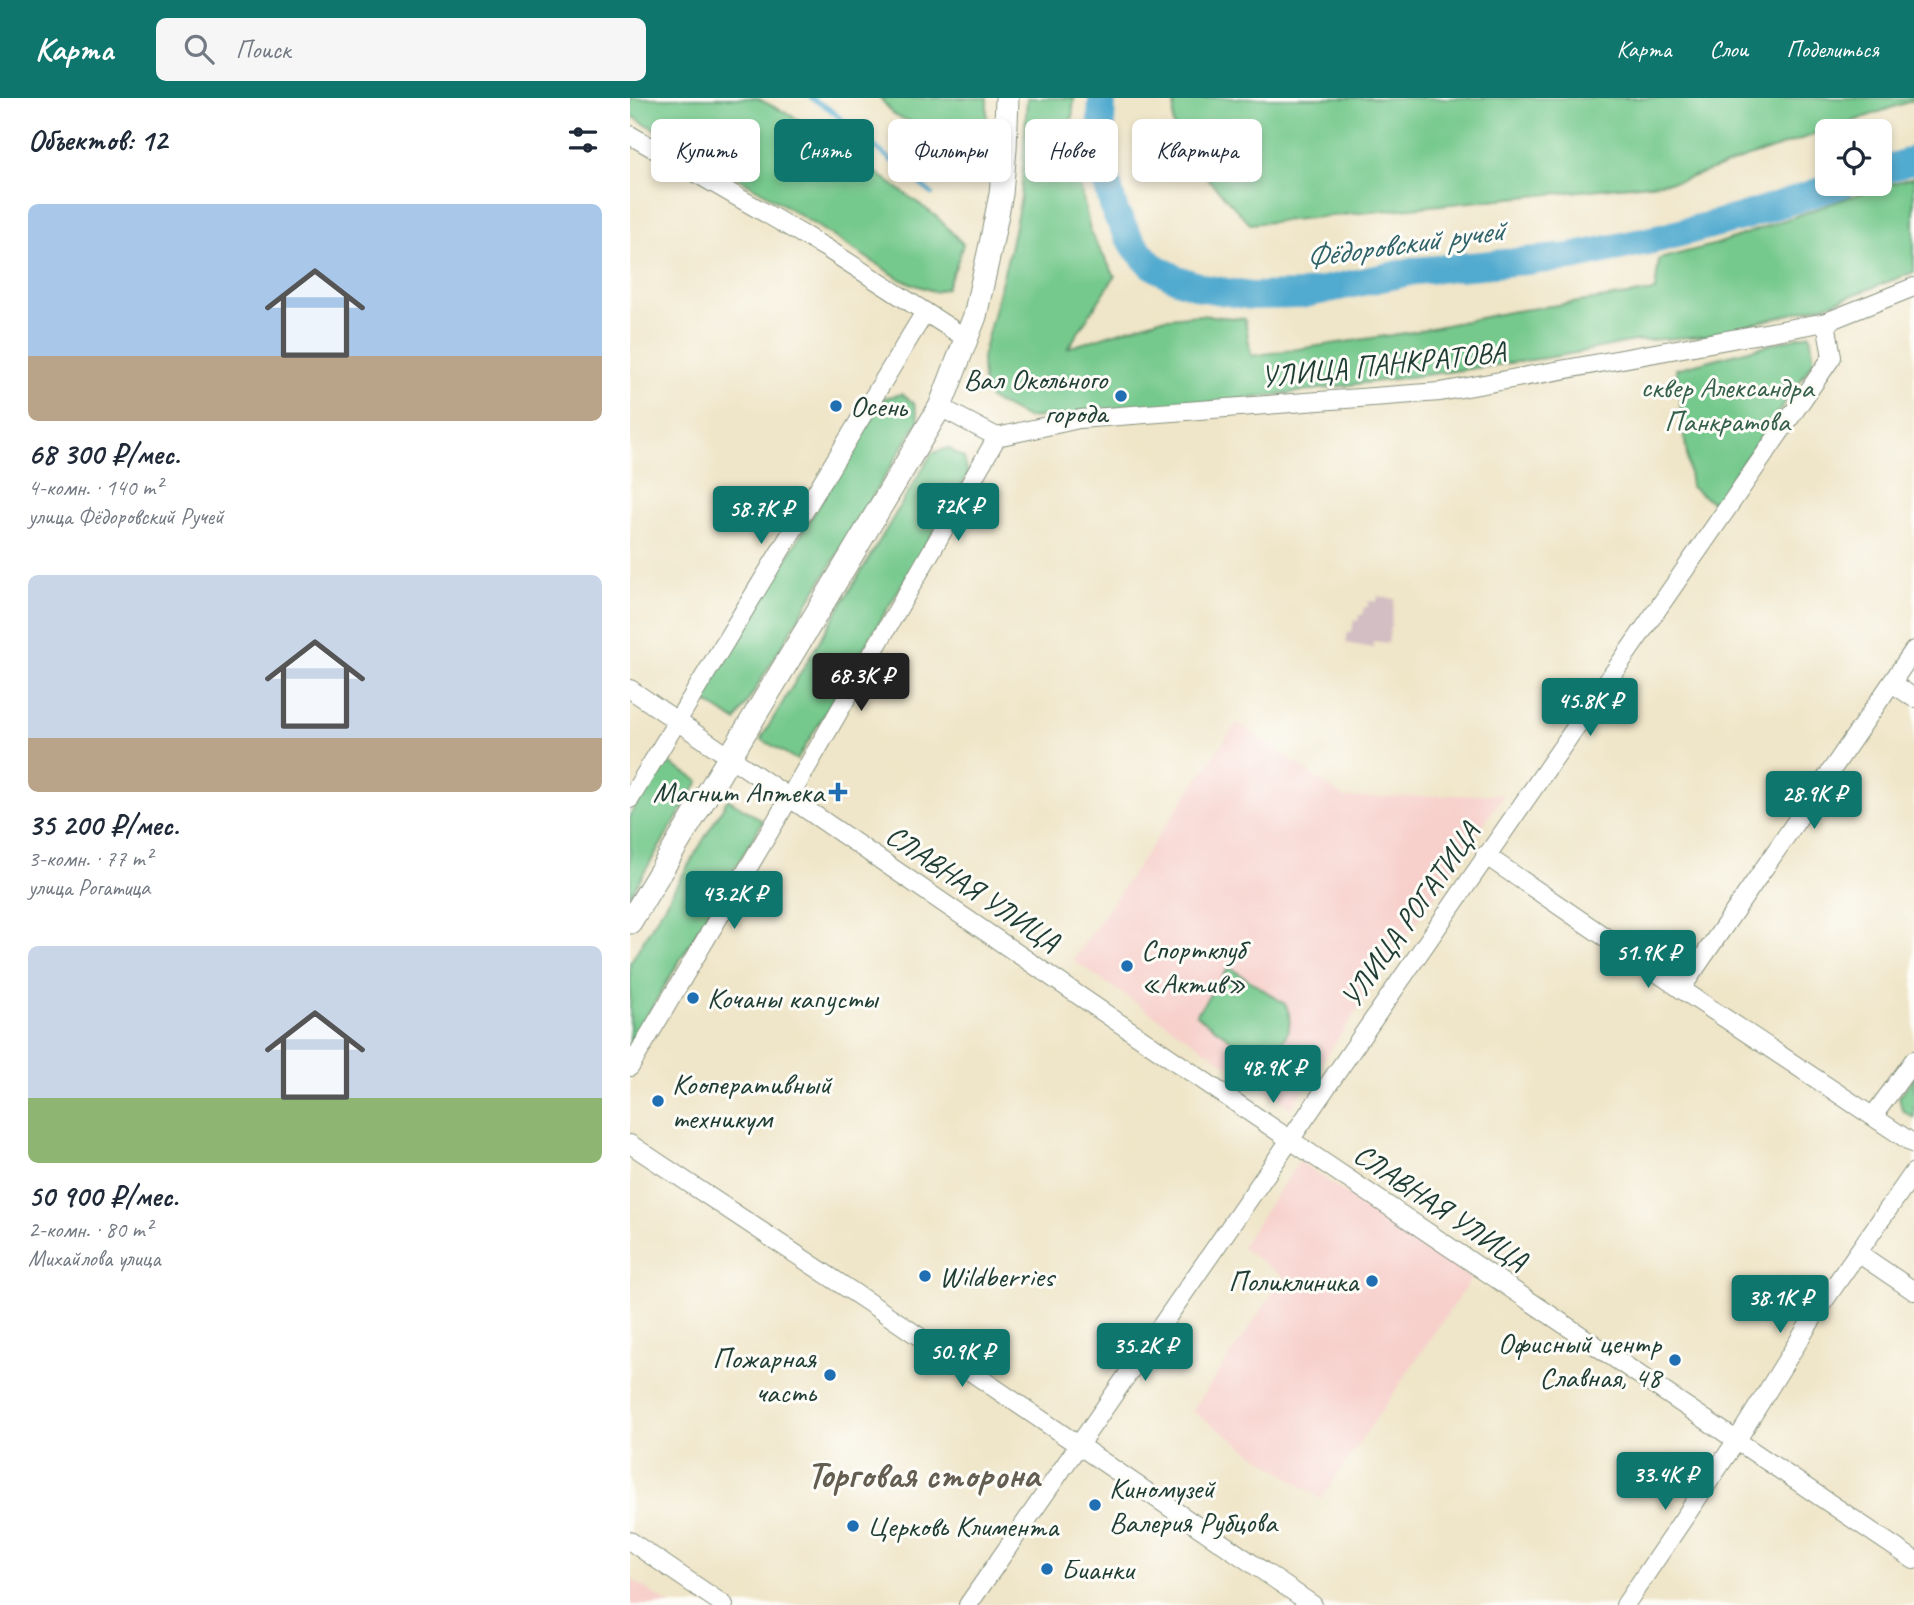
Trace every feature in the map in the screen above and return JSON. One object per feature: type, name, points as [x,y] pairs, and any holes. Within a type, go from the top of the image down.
[{"type":"main road","points":[[630,922],[940,407],[975,316],[1001,194],[1007,98]]},
{"type":"street","points":[[630,135],[826,248],[967,339]]},
{"type":"street","name":"УЛИЦА ПАНКРАТОВА","points":[[997,437],[1079,418],[1440,392],[1826,322],[1914,288]]},
{"type":"street","points":[[630,799],[925,312]]},
{"type":"street","name":"УЛИЦА РОГАТИЦА","points":[[968,1605],[1832,357],[1826,322]]},
{"type":"street","points":[[630,1067],[997,437],[940,407]]},
{"type":"street","points":[[1681,989],[1914,650]]},
{"type":"street","points":[[1892,684],[1914,698]]},
{"type":"street","name":"СЛАВНАЯ УЛИЦА","points":[[630,689],[1289,1139],[1914,1560]]},
{"type":"street","points":[[1485,855],[1914,1144]]},
{"type":"street","points":[[1873,1116],[1914,1060]]},
{"type":"street","points":[[630,1144],[880,1310],[1313,1605]]},
{"type":"street","points":[[1625,1605],[1737,1440],[1819,1308],[1914,1172]]},
{"type":"street","points":[[1858,1253],[1914,1291]]},
{"type":"street","points":[[630,1541],[724,1605]]},
{"type":"shaded area","points":[[1378,596],[1395,599],[1388,643],[1374,641],[1373,648],[1346,643],[1354,620],[1358,621],[1359,615],[1363,615],[1364,607],[1368,607],[1369,601],[1377,602]]},
{"type":"shaded area","points":[[1237,722],[1345,798],[1504,794],[1291,1108],[1073,960]]},
{"type":"shaded area","points":[[1299,1161],[1471,1279],[1321,1499],[1192,1411],[1284,1277],[1241,1247]]},
{"type":"shaded area","points":[[630,1578],[658,1597],[670,1605],[630,1605]]},
{"type":"green space","points":[[630,98],[757,98],[798,119],[774,119],[774,182],[874,182],[874,171],[937,217],[963,244],[946,288],[935,292],[902,280],[745,182],[760,182],[760,119],[651,119],[651,127],[630,115]]},
{"type":"green space","points":[[880,98],[987,98],[987,119],[904,119],[894,115]]},
{"type":"green space","points":[[1027,98],[1074,98],[1072,119],[1026,119]]},
{"type":"green space","points":[[1175,98],[1914,98],[1859,119],[1815,119],[1815,134],[1680,181],[1250,224],[1211,182],[1262,182],[1262,119],[1173,119]]},
{"type":"green space","points":[[1025,131],[1025,182],[1079,182],[1091,234],[1115,276],[1068,348],[1159,319],[1199,315],[1245,319],[1251,356],[1412,332],[1509,312],[1655,291],[1659,259],[1717,244],[1852,196],[1892,196],[1892,184],[1914,177],[1914,272],[1832,303],[1706,336],[1634,341],[1559,356],[1209,404],[1027,418],[990,399],[983,381],[982,358],[1021,197]]},
{"type":"green space","name":"сквер Александра Панкратова","points":[[1810,334],[1814,361],[1714,503],[1691,487],[1676,369]]},
{"type":"green space","points":[[902,394],[914,403],[919,420],[736,721],[701,699],[884,398]]},
{"type":"green space","points":[[948,448],[964,458],[968,474],[797,760],[761,739],[932,453]]},
{"type":"green space","points":[[664,760],[699,781],[630,896],[630,815]]},
{"type":"green space","points":[[728,799],[763,821],[630,1044],[630,963]]},
{"type":"green space","points":[[1229,967],[1285,1004],[1290,1022],[1288,1031],[1284,1040],[1271,1052],[1252,1054],[1196,1015]]},
{"type":"green space","points":[[1914,1077],[1914,1118],[1902,1110],[1899,1097]]},
{"type":"waterway","points":[[811,98],[828,108],[932,194]]},
{"type":"waterway","name":"Фёдоровский ручей","points":[[1102,98],[1100,151],[1104,173],[1115,212],[1132,243],[1151,265],[1177,279],[1203,288],[1251,296],[1300,295],[1414,271],[1571,257],[1661,238],[1745,216],[1815,193]]},
{"type":"waterway","name":"Фёдоровский ручей","points":[[1892,167],[1914,160]]},
{"type":"place","name":"Вал Окольного города","points":[[1121,396]]},
{"type":"place","name":"Осень","points":[[836,406]]},
{"type":"place","name":"Магнит Аптека","points":[[838,792]]},
{"type":"place","name":"Спортклуб «Актив»","points":[[1127,966]]},
{"type":"place","name":"Кочаны капусты","points":[[693,998]]},
{"type":"place","name":"Кооперативный техникум","points":[[658,1101]]},
{"type":"place","name":"Wildberries","points":[[925,1276]]},
{"type":"place","name":"Поликлиника","points":[[1372,1281]]},
{"type":"place","name":"Офисный центр Славная, 48","points":[[1675,1360]]},
{"type":"place","name":"Пожарная часть","points":[[830,1375]]},
{"type":"place","name":"Киномузей Валерия Рубцова","points":[[1095,1505]]},
{"type":"place","name":"Церковь Климента","points":[[853,1526]]},
{"type":"place","name":"Бианки","points":[[1047,1569]]},
{"type":"district","name":"Торговая сторона","points":[[923,1474]]}]
